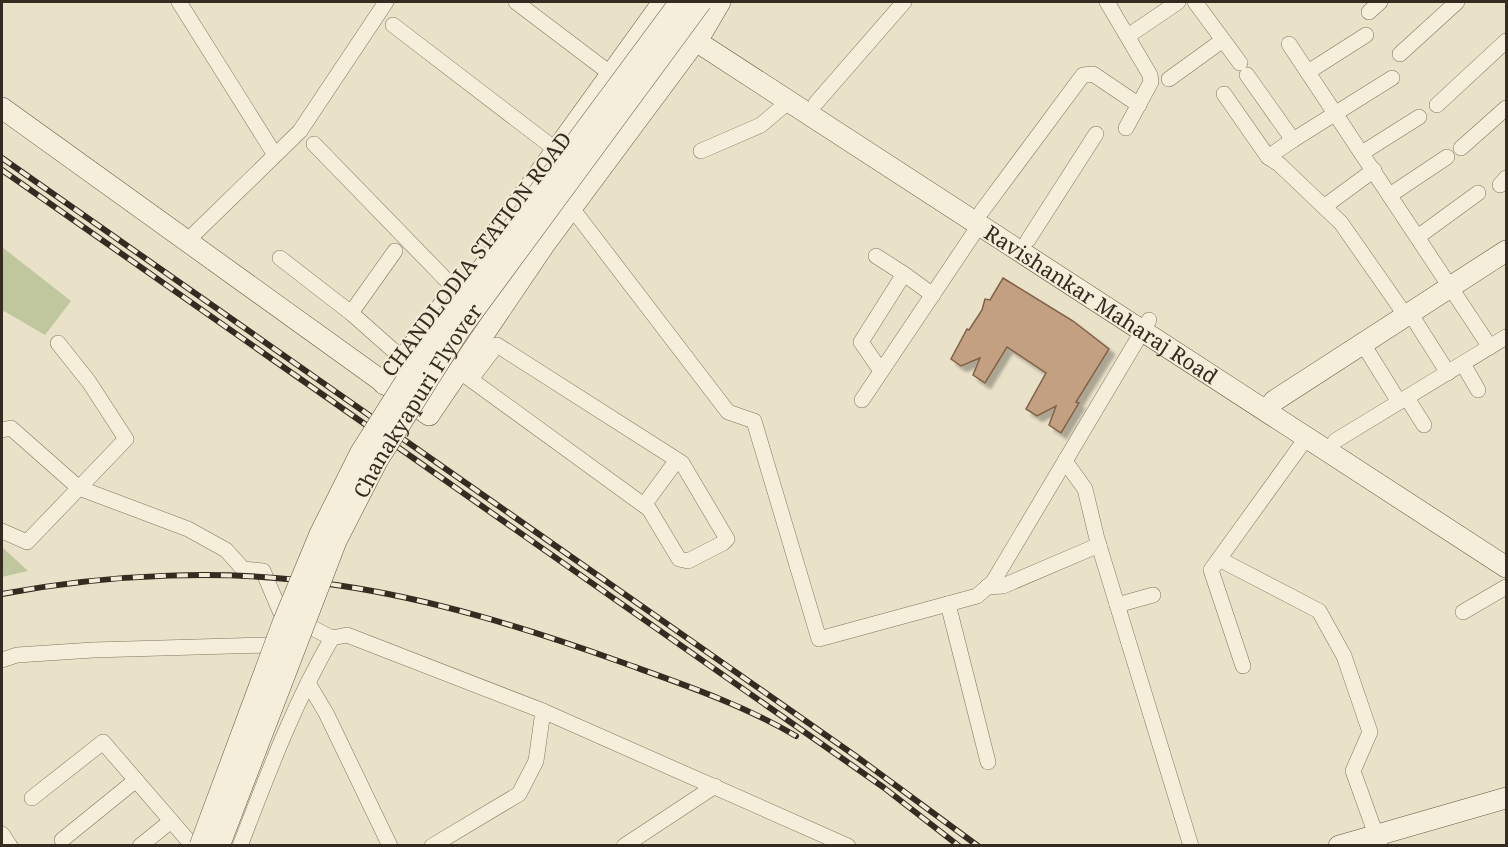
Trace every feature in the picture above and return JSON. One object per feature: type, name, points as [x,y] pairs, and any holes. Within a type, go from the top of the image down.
[{"type":"main road","name":"CHANDLODIA STATION ROAD","points":[[2,108],[188,240],[384,384],[456,289],[663,2]]},
{"type":"main road","points":[[678,2],[679,11],[700,36]]},
{"type":"main road","name":"Chanakyapuri Flyover","points":[[200,846],[292,600],[320,534],[361,452],[443,322],[678,2]]},
{"type":"main road","name":"Chanakyapuri Flyover","points":[[219,846],[332,552],[377,461],[458,332],[701,2]]},
{"type":"main road","points":[[384,384],[429,415],[465,375],[571,207],[700,36],[720,2]]},
{"type":"main road","points":[[647,27],[671,26],[700,36]]},
{"type":"main road","name":"Ravishankar Maharaj Road","points":[[700,36],[788,102],[981,217],[1028,240],[1146,325]]},
{"type":"main road","name":"Ravishankar Maharaj Road","points":[[700,36],[816,103],[981,217],[1146,325],[1271,406],[1335,441],[1506,553]]},
{"type":"main road","points":[[1271,406],[1452,286],[1504,259]]},
{"type":"main road","name":"Ravishankar Maharaj Road","points":[[1271,406],[1307,437],[1506,567]]},
{"type":"main road","points":[[1339,846],[1377,841],[1506,798]]},
{"type":"street","points":[[179,2],[275,155]]},
{"type":"street","points":[[188,240],[300,131],[386,2]]},
{"type":"street","points":[[516,2],[611,74]]},
{"type":"street","points":[[816,103],[904,2]]},
{"type":"street","points":[[1107,2],[1150,75],[1151,82],[1126,128]]},
{"type":"street","points":[[1128,36],[1178,2]]},
{"type":"street","points":[[1195,2],[1293,140]]},
{"type":"street","points":[[1400,54],[1456,2]]},
{"type":"street","points":[[393,25],[555,149]]},
{"type":"street","points":[[1308,72],[1366,35]]},
{"type":"street","points":[[1169,79],[1223,40]]},
{"type":"street","points":[[1437,105],[1506,41]]},
{"type":"street","points":[[1289,44],[1419,236],[1490,347]]},
{"type":"street","points":[[862,400],[933,295],[981,217],[1083,75],[1093,74],[1139,105]]},
{"type":"street","points":[[1268,157],[1392,78]]},
{"type":"street","points":[[1224,94],[1268,157],[1341,223],[1448,373]]},
{"type":"street","points":[[701,152],[761,125],[788,102]]},
{"type":"street","points":[[1461,148],[1506,108]]},
{"type":"street","points":[[1362,153],[1419,117]]},
{"type":"street","points":[[1028,240],[1096,134]]},
{"type":"street","points":[[314,144],[456,289]]},
{"type":"street","points":[[1390,195],[1447,157]]},
{"type":"street","points":[[1324,206],[1374,170]]},
{"type":"street","points":[[1419,236],[1478,193]]},
{"type":"street","points":[[571,207],[728,412],[754,421],[819,639],[977,596],[993,582],[1146,325]]},
{"type":"street","points":[[351,314],[394,251]]},
{"type":"street","points":[[876,256],[933,295]]},
{"type":"street","points":[[280,258],[403,358]]},
{"type":"street","points":[[881,371],[861,342],[904,274]]},
{"type":"street","points":[[1335,441],[1506,337]]},
{"type":"street","points":[[2,531],[27,542],[126,439],[89,382],[58,343]]},
{"type":"street","points":[[1363,344],[1424,425]]},
{"type":"street","points":[[497,345],[677,460],[682,463],[727,539],[683,562],[644,506],[465,375],[497,345]]},
{"type":"street","points":[[1463,364],[1479,390]]},
{"type":"street","points":[[2,430],[11,428],[79,488],[188,529],[226,550],[243,569],[263,571],[280,611],[332,638],[347,635],[543,711],[848,846]]},
{"type":"street","points":[[1243,666],[1210,570],[1307,437]]},
{"type":"street","points":[[1066,459],[1066,464],[1085,489],[1099,545],[1191,846]]},
{"type":"street","points":[[644,506],[677,460]]},
{"type":"street","points":[[987,587],[1003,586],[1099,545]]},
{"type":"street","points":[[1219,559],[1319,611],[1344,657],[1370,732],[1353,771],[1377,841]]},
{"type":"street","points":[[1463,612],[1506,587]]},
{"type":"street","points":[[1117,605],[1153,595]]},
{"type":"street","points":[[948,604],[987,762]]},
{"type":"street","points":[[32,798],[103,742],[192,845],[280,611]]},
{"type":"street","points":[[240,846],[309,683],[332,638]]},
{"type":"street","points":[[2,660],[17,655],[93,650],[269,645]]},
{"type":"street","points":[[309,683],[326,713],[390,846]]},
{"type":"street","points":[[432,846],[519,794],[536,761],[543,711]]},
{"type":"street","points":[[62,840],[136,780]]},
{"type":"street","points":[[624,846],[715,786]]},
{"type":"street","points":[[140,846],[171,821]]},
{"type":"street","points":[[2,834],[10,846]]},
{"type":"green space","points":[[2,247],[71,301],[45,335],[4,311],[2,314]]},
{"type":"green space","points":[[2,547],[28,571],[2,577]]},
{"type":"building","points":[[1003,278],[1073,321],[1109,349],[1076,402],[1079,403],[1061,433],[1049,425],[1056,406],[1037,416],[1026,409],[1046,373],[1007,347],[985,383],[973,375],[980,358],[961,366],[951,359],[967,329],[969,330],[982,310],[985,299],[990,300]]},
{"type":"railway","points":[[2,158],[857,757],[978,846]]},
{"type":"railway","points":[[2,170],[883,787],[959,846]]},
{"type":"railway","points":[[2,594],[42,587],[126,578],[211,575],[296,580],[372,591],[480,616],[586,650],[710,695],[796,736]]}]
